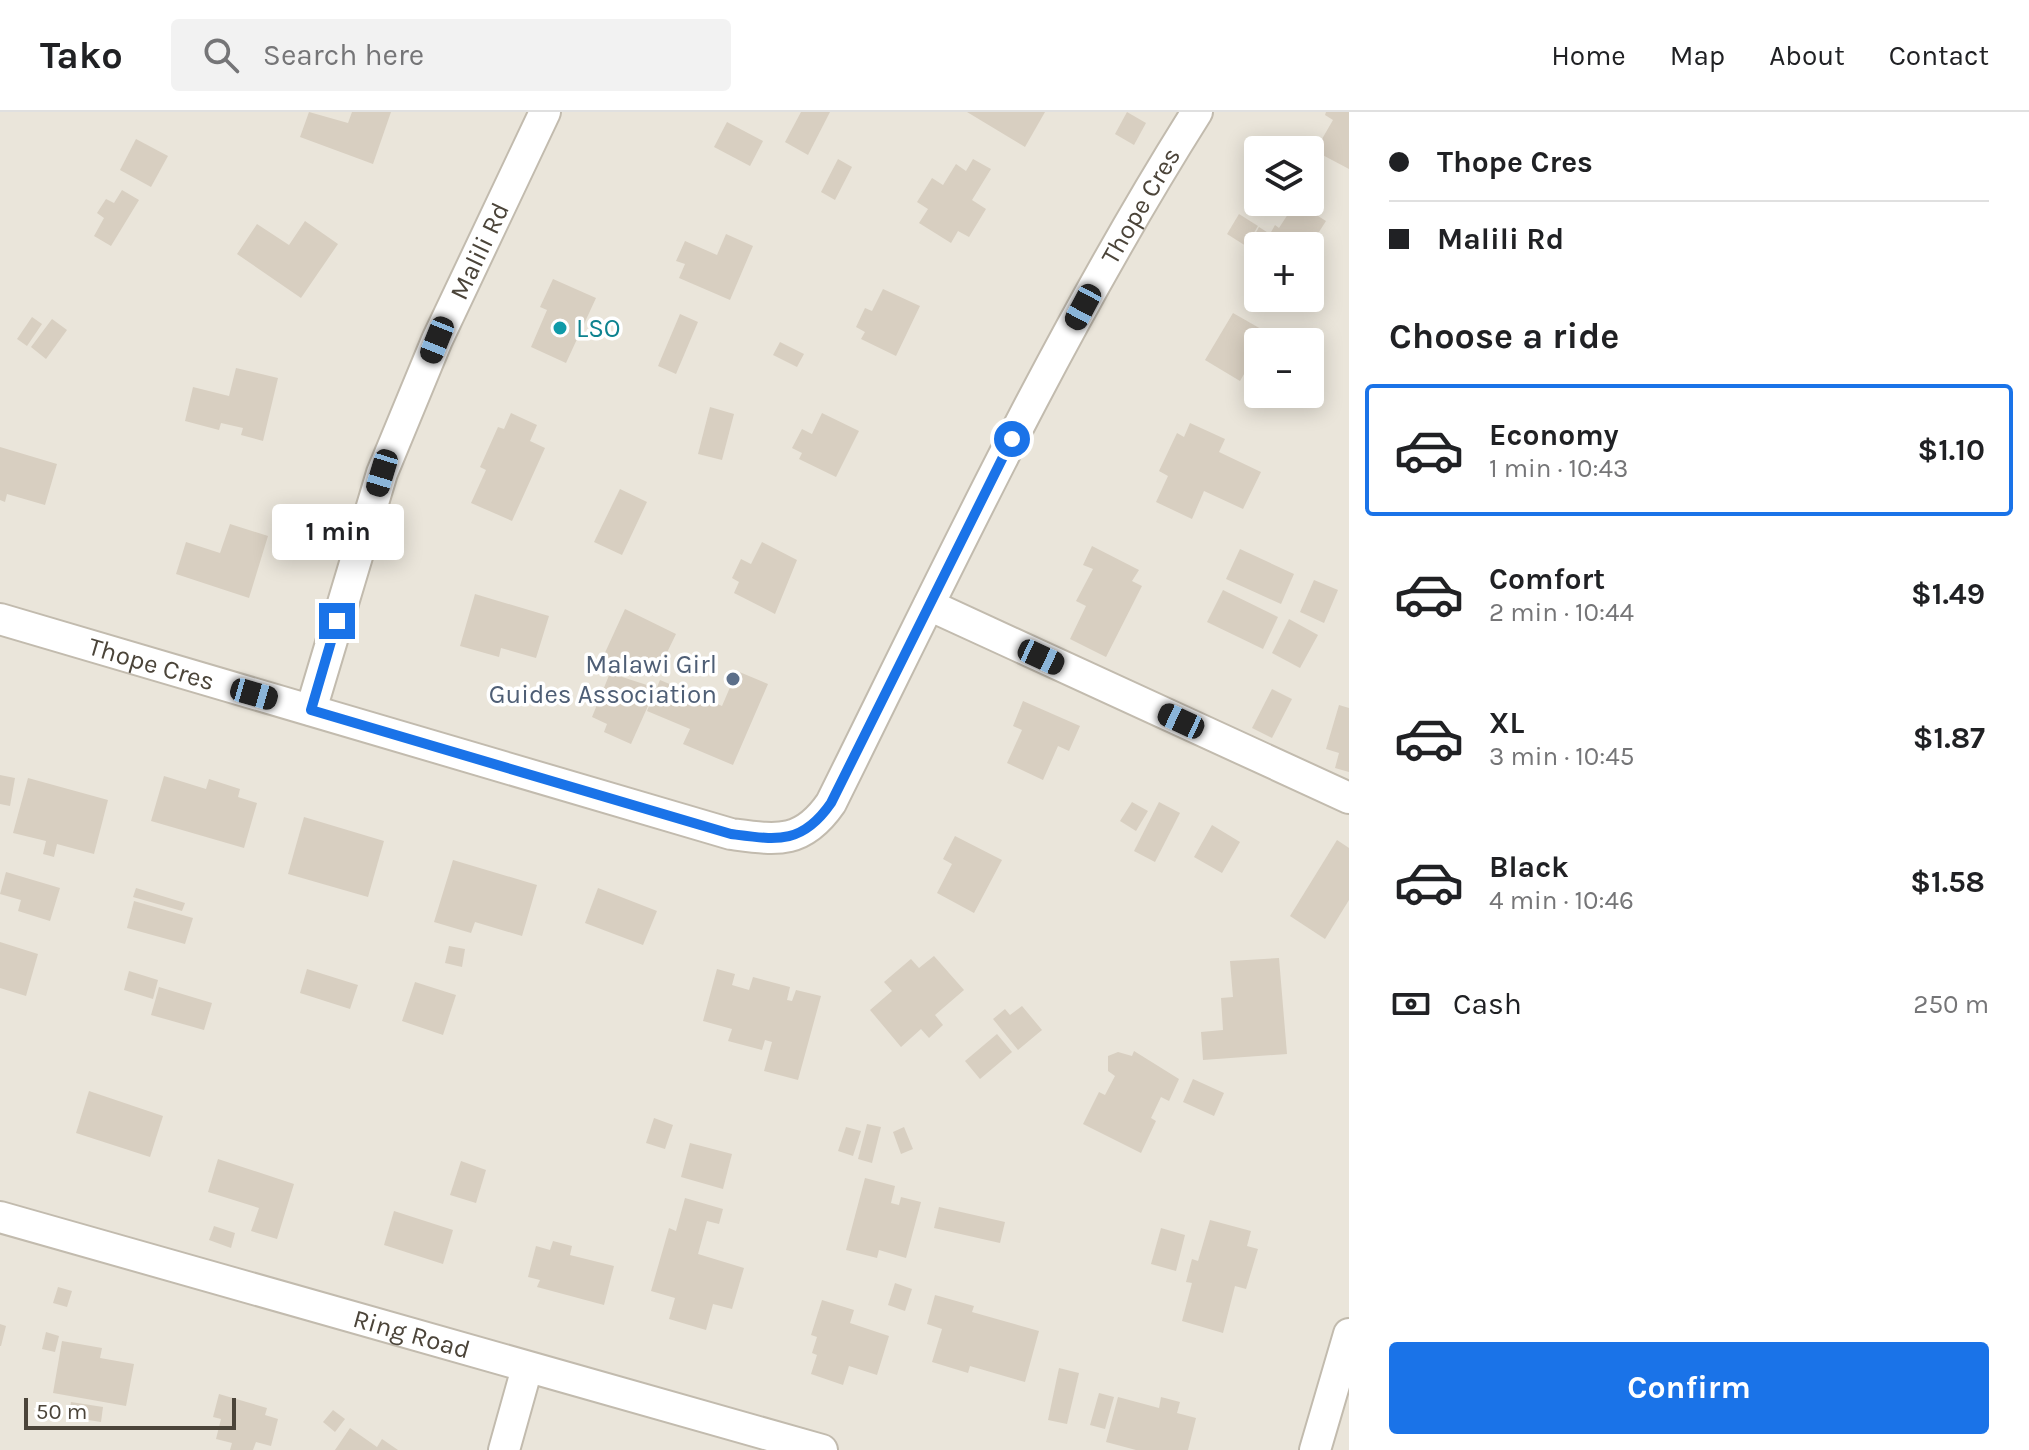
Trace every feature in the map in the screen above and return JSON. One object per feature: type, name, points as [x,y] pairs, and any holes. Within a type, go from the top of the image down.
[{"type":"street","name":"Malili Rd","points":[[311,710],[382,473],[437,340],[545,112]]},
{"type":"street","name":"Thope Cres","points":[[0,619],[731,834],[788,838],[807,831],[831,803],[1026,412],[1140,202],[1197,112]]},
{"type":"street","points":[[929,605],[1349,798]]},
{"type":"street","name":"Ring Road","points":[[0,1217],[822,1450]]},
{"type":"street","points":[[1315,1450],[1349,1334]]},
{"type":"street","points":[[504,1450],[527,1368]]},
{"type":"shaded area","points":[[0,112],[1349,112],[1349,1450],[0,1450]]},
{"type":"building","points":[[309,112],[348,123],[352,112],[391,112],[373,164],[300,137]]},
{"type":"building","points":[[801,112],[830,112],[808,155],[785,142]]},
{"type":"building","points":[[967,112],[1045,112],[1025,147]]},
{"type":"building","points":[[1127,112],[1146,123],[1134,145],[1115,134]]},
{"type":"building","points":[[1326,112],[1349,112],[1349,169],[1324,156],[1324,136],[1333,120],[1325,115]]},
{"type":"building","points":[[727,122],[763,141],[750,166],[714,147]]},
{"type":"building","points":[[136,139],[168,156],[151,187],[120,170]]},
{"type":"building","points":[[838,159],[852,167],[835,200],[821,192]]},
{"type":"building","points":[[973,159],[991,169],[972,200],[986,209],[969,237],[958,231],[951,243],[919,223],[928,209],[917,202],[932,178],[943,185],[956,164],[966,171]]},
{"type":"building","points":[[122,190],[139,200],[111,246],[94,236],[104,218],[97,213],[106,199],[114,203]]},
{"type":"building","points":[[1239,214],[1258,226],[1254,232],[1244,232],[1244,245],[1227,234]]},
{"type":"building","points":[[1287,216],[1318,216],[1326,221],[1319,232],[1271,232],[1275,225],[1279,228]]},
{"type":"building","points":[[305,221],[338,244],[301,298],[237,254],[257,224],[289,245]]},
{"type":"building","points":[[726,234],[753,246],[730,300],[679,278],[685,264],[676,261],[685,241],[717,255]]},
{"type":"building","name":"LSO","points":[[553,279],[596,298],[566,363],[531,347],[547,310],[540,307]]},
{"type":"building","points":[[883,289],[920,306],[896,356],[861,339],[865,332],[856,327],[865,308],[872,311]]},
{"type":"building","points":[[1233,313],[1259,328],[1244,328],[1244,374],[1240,381],[1205,360]]},
{"type":"building","points":[[680,314],[698,322],[676,374],[658,366]]},
{"type":"building","points":[[32,317],[42,324],[27,346],[17,339]]},
{"type":"building","points":[[52,319],[67,330],[46,359],[31,347]]},
{"type":"building","points":[[780,342],[804,354],[797,367],[773,355]]},
{"type":"building","points":[[236,368],[278,378],[263,441],[241,435],[243,428],[221,423],[219,430],[185,421],[193,387],[229,396]]},
{"type":"building","points":[[710,407],[734,414],[722,460],[698,454]]},
{"type":"building","points":[[511,413],[537,425],[530,441],[545,448],[512,521],[471,503],[486,470],[480,467],[498,427],[504,429]]},
{"type":"building","points":[[822,413],[859,431],[836,477],[799,459],[802,453],[792,448],[802,429],[812,434]]},
{"type":"building","points":[[1190,423],[1225,439],[1219,452],[1261,472],[1243,509],[1204,491],[1192,519],[1156,502],[1168,476],[1159,471],[1177,433],[1184,437]]},
{"type":"building","points":[[0,447],[57,464],[45,505],[7,494],[5,502],[0,500]]},
{"type":"building","points":[[620,489],[647,502],[622,555],[594,542]]},
{"type":"building","points":[[230,524],[268,536],[249,598],[176,574],[186,542],[220,553]]},
{"type":"building","points":[[762,542],[797,560],[775,614],[734,593],[739,582],[732,578],[741,559],[751,564]]},
{"type":"building","points":[[1092,546],[1139,570],[1132,581],[1142,586],[1106,657],[1070,639],[1086,606],[1076,601],[1093,569],[1083,565]]},
{"type":"building","points":[[1240,549],[1294,574],[1281,604],[1226,579]]},
{"type":"building","points":[[1314,580],[1338,590],[1324,623],[1300,612]]},
{"type":"building","points":[[1223,590],[1278,617],[1263,649],[1207,622]]},
{"type":"building","points":[[475,594],[549,616],[536,658],[501,648],[499,657],[460,646]]},
{"type":"building","points":[[625,609],[676,634],[660,667],[640,658],[633,671],[603,657]]},
{"type":"building","points":[[1289,619],[1318,635],[1300,668],[1272,653]]},
{"type":"building","points":[[737,671],[768,684],[733,765],[683,744],[690,729],[647,711],[660,680],[722,706]]},
{"type":"building","points":[[610,673],[656,688],[631,744],[604,732],[607,724],[592,717]]},
{"type":"building","points":[[1272,689],[1292,699],[1272,738],[1252,728]]},
{"type":"building","points":[[1023,701],[1080,726],[1069,751],[1058,746],[1043,780],[1007,763],[1022,730],[1013,726]]},
{"type":"building","points":[[1339,705],[1349,708],[1349,772],[1335,768],[1339,753],[1326,749]]},
{"type":"building","points":[[0,775],[15,778],[10,806],[0,804]]},
{"type":"building","points":[[164,776],[206,789],[209,779],[240,789],[238,797],[257,803],[244,848],[151,821]]},
{"type":"building","points":[[28,778],[108,800],[94,854],[57,844],[54,857],[43,854],[46,841],[13,833]]},
{"type":"building","points":[[1132,802],[1148,811],[1136,831],[1120,821]]},
{"type":"building","points":[[1159,802],[1180,813],[1155,862],[1134,851]]},
{"type":"building","points":[[304,817],[384,841],[368,897],[288,874]]},
{"type":"building","points":[[1212,825],[1240,842],[1222,873],[1194,857]]},
{"type":"building","points":[[955,836],[1002,860],[974,913],[937,893],[952,864],[943,859]]},
{"type":"building","points":[[1337,840],[1349,848],[1349,900],[1325,939],[1290,916]]},
{"type":"building","points":[[453,860],[537,885],[522,936],[475,922],[471,933],[434,922]]},
{"type":"building","points":[[6,872],[60,888],[50,921],[18,911],[21,900],[0,894]]},
{"type":"building","points":[[136,888],[185,903],[182,911],[133,897]]},
{"type":"building","points":[[598,888],[657,911],[643,945],[585,923]]},
{"type":"building","points":[[134,901],[193,918],[185,944],[127,928]]},
{"type":"building","points":[[0,942],[38,954],[26,996],[0,988]]},
{"type":"building","points":[[449,946],[465,949],[462,967],[445,963]]},
{"type":"building","points":[[934,956],[964,990],[935,1015],[943,1025],[929,1038],[921,1029],[901,1047],[870,1010],[892,991],[884,982],[911,959],[919,968]]},
{"type":"building","points":[[1279,958],[1287,1054],[1203,1060],[1201,1032],[1223,1030],[1221,998],[1233,997],[1230,961]]},
{"type":"building","points":[[307,969],[358,985],[350,1009],[300,993]]},
{"type":"building","points":[[717,969],[735,974],[732,985],[749,990],[753,977],[790,987],[787,1000],[792,1001],[796,990],[821,996],[798,1080],[764,1071],[772,1042],[765,1040],[762,1050],[728,1041],[732,1029],[703,1021]]},
{"type":"building","points":[[129,971],[158,980],[153,999],[124,990]]},
{"type":"building","points":[[415,982],[456,995],[443,1035],[402,1021]]},
{"type":"building","points":[[159,987],[212,1003],[204,1030],[151,1015]]},
{"type":"building","points":[[1022,1006],[1042,1030],[1018,1050],[993,1019],[1005,1009],[1010,1015]]},
{"type":"building","points":[[997,1034],[1012,1052],[980,1079],[965,1061]]},
{"type":"building","points":[[1134,1051],[1179,1079],[1169,1101],[1161,1097],[1151,1118],[1156,1121],[1141,1153],[1083,1124],[1099,1092],[1105,1095],[1115,1076],[1108,1071],[1108,1056],[1118,1052],[1132,1056]]},
{"type":"building","points":[[1193,1079],[1224,1093],[1214,1116],[1183,1102]]},
{"type":"building","points":[[89,1091],[163,1116],[150,1157],[76,1133]]},
{"type":"building","points":[[654,1118],[673,1125],[665,1149],[646,1143]]},
{"type":"building","points":[[867,1124],[881,1127],[872,1163],[858,1159]]},
{"type":"building","points":[[846,1127],[861,1131],[853,1156],[838,1151]]},
{"type":"building","points":[[904,1127],[913,1149],[901,1154],[893,1132]]},
{"type":"building","points":[[690,1143],[732,1154],[723,1189],[681,1177]]},
{"type":"building","points":[[218,1159],[294,1184],[277,1239],[251,1231],[259,1208],[208,1192]]},
{"type":"building","points":[[461,1161],[486,1170],[476,1203],[450,1195]]},
{"type":"building","points":[[865,1178],[895,1186],[891,1203],[899,1205],[901,1197],[921,1202],[906,1258],[879,1250],[877,1258],[846,1250]]},
{"type":"building","points":[[685,1198],[723,1209],[719,1224],[707,1221],[698,1254],[744,1268],[732,1309],[713,1304],[706,1330],[669,1319],[675,1298],[651,1291],[669,1228],[676,1231]]},
{"type":"building","points":[[939,1207],[1005,1222],[1000,1243],[934,1228]]},
{"type":"building","points":[[394,1211],[453,1230],[443,1264],[384,1245]]},
{"type":"building","points":[[1210,1220],[1251,1231],[1247,1246],[1258,1249],[1246,1289],[1235,1286],[1223,1333],[1182,1321],[1192,1283],[1186,1282],[1192,1259],[1198,1261]]},
{"type":"building","points":[[214,1226],[235,1233],[231,1248],[209,1240]]},
{"type":"building","points":[[1161,1228],[1185,1235],[1176,1271],[1151,1264]]},
{"type":"building","points":[[553,1241],[572,1246],[570,1255],[614,1266],[604,1305],[537,1287],[540,1280],[528,1277],[536,1246],[550,1250]]},
{"type":"building","points":[[895,1283],[912,1289],[905,1311],[888,1305]]},
{"type":"building","points":[[58,1287],[72,1291],[67,1307],[53,1303]]},
{"type":"building","points":[[935,1295],[974,1306],[972,1312],[1039,1331],[1025,1382],[970,1366],[968,1373],[932,1362],[942,1329],[927,1324]]},
{"type":"building","points":[[822,1300],[854,1310],[850,1323],[889,1336],[877,1375],[849,1366],[843,1385],[811,1374],[817,1355],[812,1353],[817,1337],[811,1335]]},
{"type":"building","points":[[0,1324],[6,1326],[1,1346],[0,1346]]},
{"type":"building","points":[[46,1332],[59,1336],[55,1352],[42,1349]]},
{"type":"building","points":[[62,1341],[102,1348],[100,1358],[134,1364],[126,1406],[53,1393]]},
{"type":"building","points":[[1059,1368],[1079,1373],[1067,1424],[1048,1420]]},
{"type":"building","points":[[1099,1393],[1114,1397],[1105,1429],[1090,1425]]},
{"type":"building","points":[[219,1394],[267,1408],[265,1415],[278,1419],[271,1446],[256,1442],[253,1450],[230,1450],[232,1443],[216,1439],[221,1419],[213,1417]]},
{"type":"building","points":[[1118,1397],[1159,1408],[1161,1397],[1180,1402],[1177,1413],[1196,1418],[1188,1450],[1136,1450],[1106,1442]]},
{"type":"building","points":[[71,1402],[103,1407],[101,1422],[69,1417]]},
{"type":"building","points":[[333,1410],[345,1419],[335,1432],[323,1422]]},
{"type":"building","points":[[350,1428],[377,1447],[382,1439],[398,1450],[335,1450]]},
{"type":"place","name":"LSO","points":[[560,328]]},
{"type":"place","name":"Malawi Girl Guides Association","points":[[733,679]]},
{"type":"route","points":[[337,621],[311,710],[731,834],[788,838],[807,831],[819,821],[831,803],[1012,439]]}]
